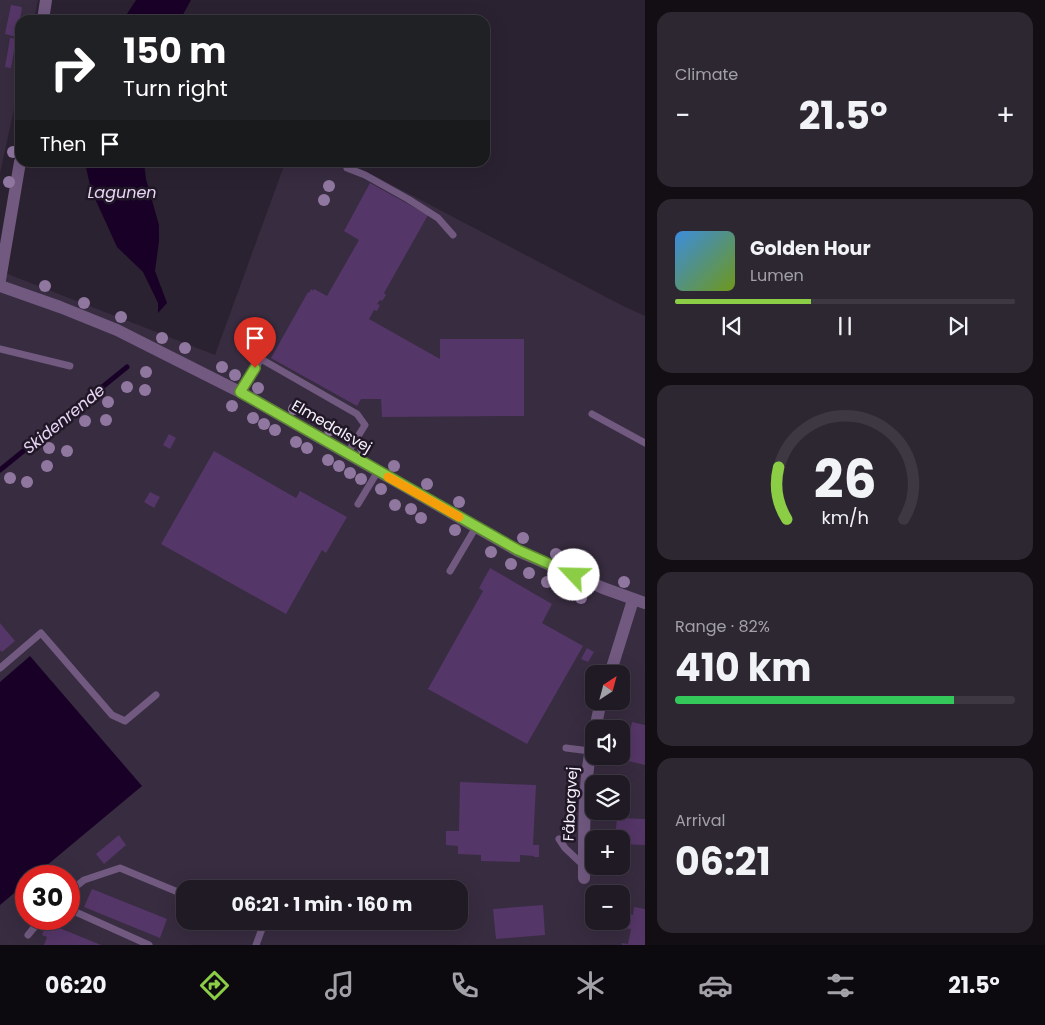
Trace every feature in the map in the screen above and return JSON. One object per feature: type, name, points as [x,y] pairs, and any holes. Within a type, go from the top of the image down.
[{"type":"street","points":[[44,15],[46,0]]},
{"type":"street","points":[[0,280],[19,167]]},
{"type":"street","name":"Elmedalsvej","points":[[0,286],[117,330],[240,392],[518,550],[639,602]]},
{"type":"street","points":[[614,665],[639,602]]},
{"type":"street","name":"Fåborgvej","points":[[584,872],[584,801],[588,765]]},
{"type":"lane","points":[[347,168],[365,175],[408,199],[438,218],[453,235]]},
{"type":"lane","points":[[0,349],[70,366]]},
{"type":"lane","points":[[240,392],[261,359],[358,414],[365,425],[347,454]]},
{"type":"lane","points":[[592,414],[645,443]]},
{"type":"lane","points":[[358,504],[378,471]]},
{"type":"lane","points":[[450,571],[476,527]]},
{"type":"lane","points":[[0,668],[41,633],[112,715],[125,721],[156,695]]},
{"type":"lane","points":[[566,748],[585,750]]},
{"type":"lane","points":[[559,840],[584,872]]},
{"type":"lane","points":[[80,883],[84,880],[120,868],[176,891]]},
{"type":"lane","points":[[80,914],[149,945]]},
{"type":"lane","points":[[28,935],[32,930]]},
{"type":"lane","points":[[256,945],[262,930]]},
{"type":"shaded area","points":[[0,0],[38,0],[35,15],[15,15],[15,105],[0,173]]},
{"type":"shaded area","points":[[284,167],[358,167],[645,316],[645,945],[0,945],[0,271],[215,355]]},
{"type":"water","points":[[136,0],[191,0],[183,15],[126,15]]},
{"type":"water","name":"Lagunen","points":[[86,167],[144,167],[159,225],[155,271],[167,303],[158,313],[158,303],[143,272],[117,247],[91,190]]},
{"type":"water","points":[[30,656],[142,786],[47,865],[15,865],[15,892],[0,905],[0,682]]},
{"type":"building","points":[[11,5],[22,7],[21,15],[15,15],[15,36],[5,34]]},
{"type":"building","points":[[10,38],[15,39],[11,68],[5,67]]},
{"type":"building","points":[[370,183],[428,215],[384,293],[386,295],[377,304],[380,305],[377,311],[374,310],[369,319],[440,359],[440,339],[524,339],[524,416],[382,417],[381,399],[361,399],[357,406],[271,358],[308,292],[314,289],[327,296],[359,240],[344,231]]},
{"type":"building","points":[[169,434],[176,438],[170,449],[163,445]]},
{"type":"building","points":[[214,451],[296,498],[300,491],[347,517],[326,553],[322,550],[286,614],[161,544]]},
{"type":"building","points":[[150,492],[160,497],[154,508],[144,502]]},
{"type":"building","points":[[490,568],[552,604],[542,623],[583,646],[527,744],[428,689],[483,591],[479,588]]},
{"type":"building","points":[[0,623],[15,641],[2,652],[0,650]]},
{"type":"building","points":[[587,648],[594,652],[588,662],[581,659]]},
{"type":"building","points":[[632,722],[645,725],[645,765],[630,761],[630,732]]},
{"type":"building","points":[[460,782],[536,785],[533,845],[539,845],[539,857],[520,855],[520,862],[481,861],[481,855],[458,854],[458,846],[446,845],[446,831],[459,831]]},
{"type":"building","points":[[645,819],[645,845],[630,844],[630,830],[616,830],[617,820]]},
{"type":"building","points":[[119,835],[126,845],[104,864],[96,854]]},
{"type":"building","points":[[92,889],[167,919],[160,938],[84,907]]},
{"type":"building","points":[[543,905],[545,935],[496,939],[493,909]]},
{"type":"building","points":[[634,907],[645,909],[645,945],[622,945],[622,943],[628,944],[631,929],[630,914],[633,915]]},
{"type":"building","points":[[44,930],[64,930],[101,945],[44,945],[47,937],[42,935]]},
{"type":"waterway","name":"Skidenrende","points":[[0,470],[127,367]]},
{"type":"slow traffic","points":[[388,477],[459,517]]},
{"type":"route","points":[[255,368],[240,392],[518,550],[574,575]]}]
